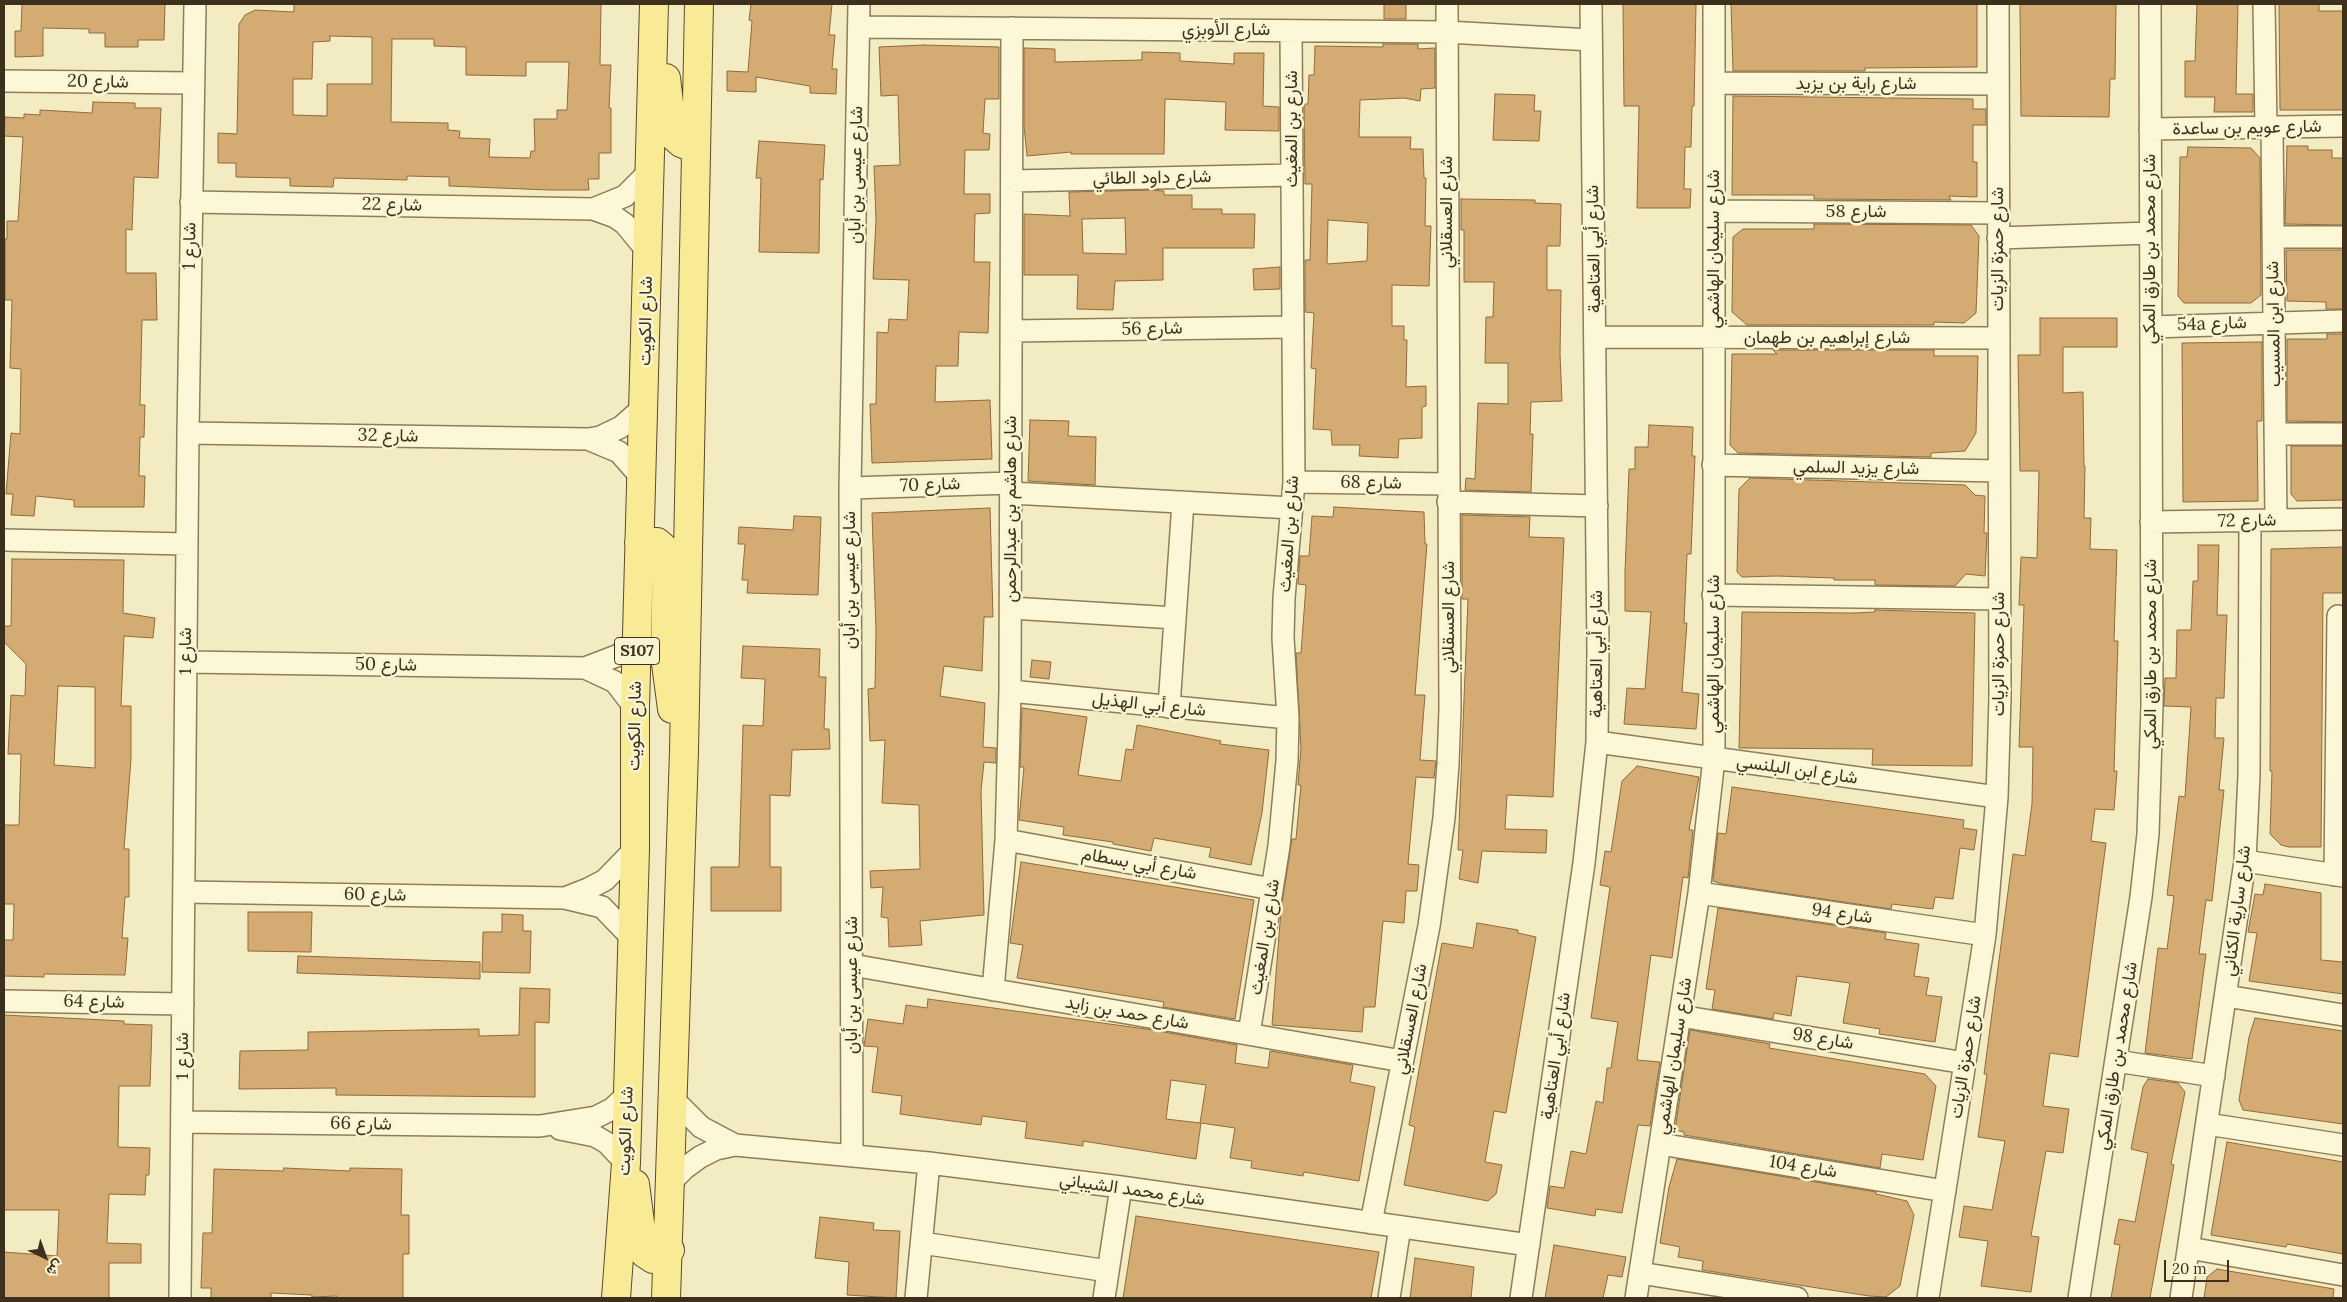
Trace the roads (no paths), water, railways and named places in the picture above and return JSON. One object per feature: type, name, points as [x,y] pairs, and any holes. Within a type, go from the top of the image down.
[{"type":"main road","points":[[666,1298],[670,1250],[684,751],[699,4]]},
{"type":"main road","points":[[652,8],[663,52],[673,136],[681,144],[696,140]]},
{"type":"main road","name":"شارع الكويت","points":[[616,1298],[626,1163],[635,849],[635,708],[648,252],[652,8]]},
{"type":"main road","points":[[639,542],[658,542],[664,547],[667,554],[666,672],[673,712],[684,751]]},
{"type":"main road","points":[[626,1163],[639,1198],[644,1253],[653,1259],[659,1259],[670,1250]]},
{"type":"street","name":"شارع 1","points":[[180,1298],[188,432],[195,4]]},
{"type":"street","name":"شارع عيسى بن أبان","points":[[852,1156],[850,488],[859,4]]},
{"type":"street","name":"شارع العسقلاني","points":[[1371,1223],[1429,926],[1445,809],[1450,709],[1446,4]]},
{"type":"street","name":"شارع أبي العتاهية","points":[[1521,1298],[1584,863],[1596,742],[1597,506],[1591,4]]},
{"type":"street","name":"شارع سليمان الهاشمي","points":[[1636,1298],[1699,893],[1714,758],[1714,4]]},
{"type":"street","name":"شارع حمزة الزيات","points":[[1928,1298],[1985,935],[1997,797],[2000,698],[1998,4]]},
{"type":"street","name":"شارع محمد بن طارق المكي","points":[[2079,1298],[2141,897],[2148,834],[2151,770],[2150,4]]},
{"type":"street","name":"شارع ابن المسيب","points":[[2264,4],[2273,236],[2276,520]]},
{"type":"street","name":"شارع الأوبزي","points":[[860,27],[1447,32],[1591,40]]},
{"type":"street","name":"شارع هاشم بن عبدالرحمن","points":[[993,990],[1006,840],[1010,691],[1012,28]]},
{"type":"street","name":"شارع بن المغيث","points":[[1249,1034],[1284,804],[1288,718],[1284,598],[1286,557],[1294,482],[1292,30]]},
{"type":"street","name":"شارع 20","points":[[4,81],[193,83]]},
{"type":"street","name":"شارع راية بن يزيد","points":[[1714,83],[1998,84]]},
{"type":"street","name":"شارع عويم بن ساعدة","points":[[2150,130],[2343,126]]},
{"type":"street","name":"شارع 22","points":[[191,202],[593,209],[625,196],[649,172]]},
{"type":"street","name":"شارع داود الطائي","points":[[1012,181],[1292,175]]},
{"type":"street","name":"شارع 22","points":[[593,209],[625,224],[648,252]]},
{"type":"street","name":"شارع 58","points":[[1714,211],[1998,213]]},
{"type":"street","points":[[1998,238],[2150,233]]},
{"type":"street","points":[[2273,236],[2343,237]]},
{"type":"street","name":"54a شارع","points":[[2151,327],[2274,321],[2343,321]]},
{"type":"street","name":"شارع 56","points":[[1011,330],[1293,327]]},
{"type":"street","name":"شارع إبراهيم بن طهمان","points":[[1595,338],[1998,338]]},
{"type":"street","name":"شارع 32","points":[[188,432],[588,439],[600,437],[621,427],[638,412],[644,402]]},
{"type":"street","points":[[2275,434],[2343,434]]},
{"type":"street","name":"شارع 32","points":[[588,439],[619,452],[641,477]]},
{"type":"street","name":"شارع يزيد السلمي","points":[[1714,465],[1998,470]]},
{"type":"street","name":"شارع 68","points":[[1294,482],[1597,506]]},
{"type":"street","name":"شارع 70","points":[[850,488],[1011,488],[1183,502],[1292,508]]},
{"type":"street","points":[[1169,707],[1183,502]]},
{"type":"street","name":"شارع 72","points":[[2151,522],[2343,519]]},
{"type":"street","name":"شارع سارية الكناني","points":[[2181,1298],[2245,861],[2249,775],[2250,520]]},
{"type":"street","points":[[4,540],[187,544]]},
{"type":"street","points":[[1713,595],[1999,599]]},
{"type":"street","points":[[1010,608],[1175,618]]},
{"type":"street","points":[[2245,861],[2339,875],[2338,616]]},
{"type":"street","name":"شارع 50","points":[[186,662],[585,668],[619,655],[637,639]]},
{"type":"street","name":"شارع 50","points":[[585,668],[615,682],[635,708]]},
{"type":"street","name":"شارع أبي الهذيل","points":[[1010,691],[1288,718]]},
{"type":"street","name":"شارع ابن البلنسي","points":[[1596,742],[1997,797]]},
{"type":"street","name":"شارع أبي بسطام","points":[[1006,840],[1272,889]]},
{"type":"street","name":"شارع 60","points":[[565,898],[605,880],[635,849]]},
{"type":"street","name":"شارع 60","points":[[184,892],[565,898],[602,907],[632,938]]},
{"type":"street","name":"شارع 94","points":[[1699,893],[1985,935]]},
{"type":"street","name":"شارع حمد بن زايد","points":[[852,965],[1402,1061]]},
{"type":"street","points":[[2226,996],[2343,1015]]},
{"type":"street","name":"شارع 64","points":[[4,1001],[183,1004]]},
{"type":"street","name":"شارع 98","points":[[1680,1016],[1965,1063]]},
{"type":"street","points":[[2116,1061],[2214,1076]]},
{"type":"street","name":"شارع 66","points":[[540,1126],[596,1117],[612,1109],[628,1094]]},
{"type":"street","name":"شارع محمد الشيباني","points":[[674,1100],[701,1127],[735,1145]]},
{"type":"street","name":"شارع 66","points":[[182,1122],[540,1126],[595,1136],[607,1143],[626,1163]]},
{"type":"street","points":[[2207,1124],[2343,1145]]},
{"type":"street","name":"شارع 104","points":[[1660,1144],[1945,1191]]},
{"type":"street","name":"شارع محمد الشيباني","points":[[672,1181],[700,1157],[716,1149],[735,1145],[930,1163],[1121,1187],[1528,1245]]},
{"type":"street","points":[[916,1298],[930,1163]]},
{"type":"street","points":[[1104,1298],[1121,1187]]},
{"type":"street","points":[[1389,1298],[1400,1227]]},
{"type":"street","points":[[922,1243],[1108,1271]]},
{"type":"street","points":[[2189,1248],[2343,1275]]},
{"type":"street","points":[[1640,1273],[1797,1298]]}]
